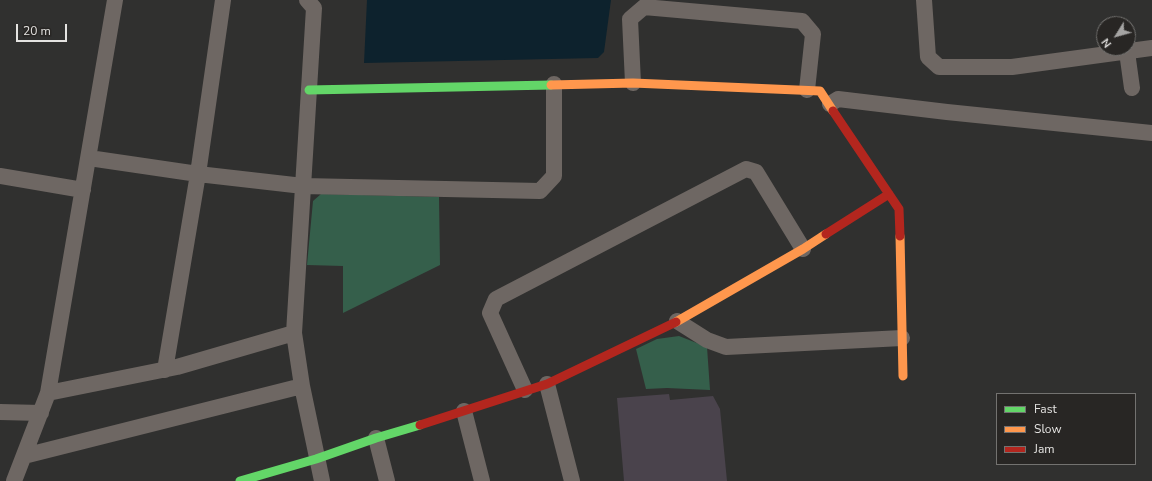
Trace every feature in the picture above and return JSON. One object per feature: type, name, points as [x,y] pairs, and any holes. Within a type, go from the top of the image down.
[{"type":"street","points":[[14,481],[48,393],[115,0]]},
{"type":"street","points":[[165,370],[198,174],[223,0]]},
{"type":"street","points":[[306,0],[314,8],[294,333],[302,386],[316,459],[322,481]]},
{"type":"street","points":[[924,0],[928,57],[939,67],[1012,67],[1096,56]]},
{"type":"street","points":[[633,83],[630,19],[644,7],[802,21],[813,34],[807,90]]},
{"type":"street","points":[[1136,51],[1152,48]]},
{"type":"street","points":[[1128,56],[1132,88]]},
{"type":"street","points":[[309,90],[633,83],[820,91],[899,209],[903,376]]},
{"type":"street","points":[[89,158],[198,174],[303,186],[540,191],[554,176],[554,84]]},
{"type":"street","points":[[830,104],[838,99],[1152,133]]},
{"type":"street","points":[[525,390],[490,313],[496,300],[746,170],[756,172],[803,249]]},
{"type":"street","points":[[0,176],[83,190]]},
{"type":"street","points":[[240,481],[316,459],[376,438],[504,399],[525,390],[547,384],[677,321],[803,249],[889,194]]},
{"type":"street","points":[[677,321],[707,340],[726,347],[902,338]]},
{"type":"street","points":[[48,393],[165,370],[294,333]]},
{"type":"street","points":[[547,384],[572,481]]},
{"type":"street","points":[[24,456],[302,386]]},
{"type":"street","points":[[464,411],[482,481]]},
{"type":"street","points":[[0,412],[41,413]]},
{"type":"street","points":[[376,438],[387,481]]},
{"type":"green space","points":[[321,194],[439,197],[440,265],[343,313],[343,266],[307,265],[313,201]]},
{"type":"green space","points":[[679,336],[707,347],[710,390],[667,388],[646,389],[636,349],[657,339]]},
{"type":"water","points":[[367,0],[611,0],[604,52],[598,58],[364,63]]},
{"type":"building","points":[[669,394],[670,400],[713,396],[720,409],[727,481],[624,481],[617,398]]},
{"type":"traffic: fast","points":[[309,90],[551,85]]},
{"type":"traffic: fast","points":[[240,481],[316,459],[376,438],[420,425]]},
{"type":"traffic: slow","points":[[551,85],[633,83],[820,91],[833,111]]},
{"type":"traffic: slow","points":[[676,322],[803,249],[826,234]]},
{"type":"traffic: slow","points":[[900,236],[903,376]]},
{"type":"traffic: jam","points":[[833,111],[899,209],[900,236]]},
{"type":"traffic: jam","points":[[826,234],[889,194]]},
{"type":"traffic: jam","points":[[420,425],[547,384],[676,322]]}]
